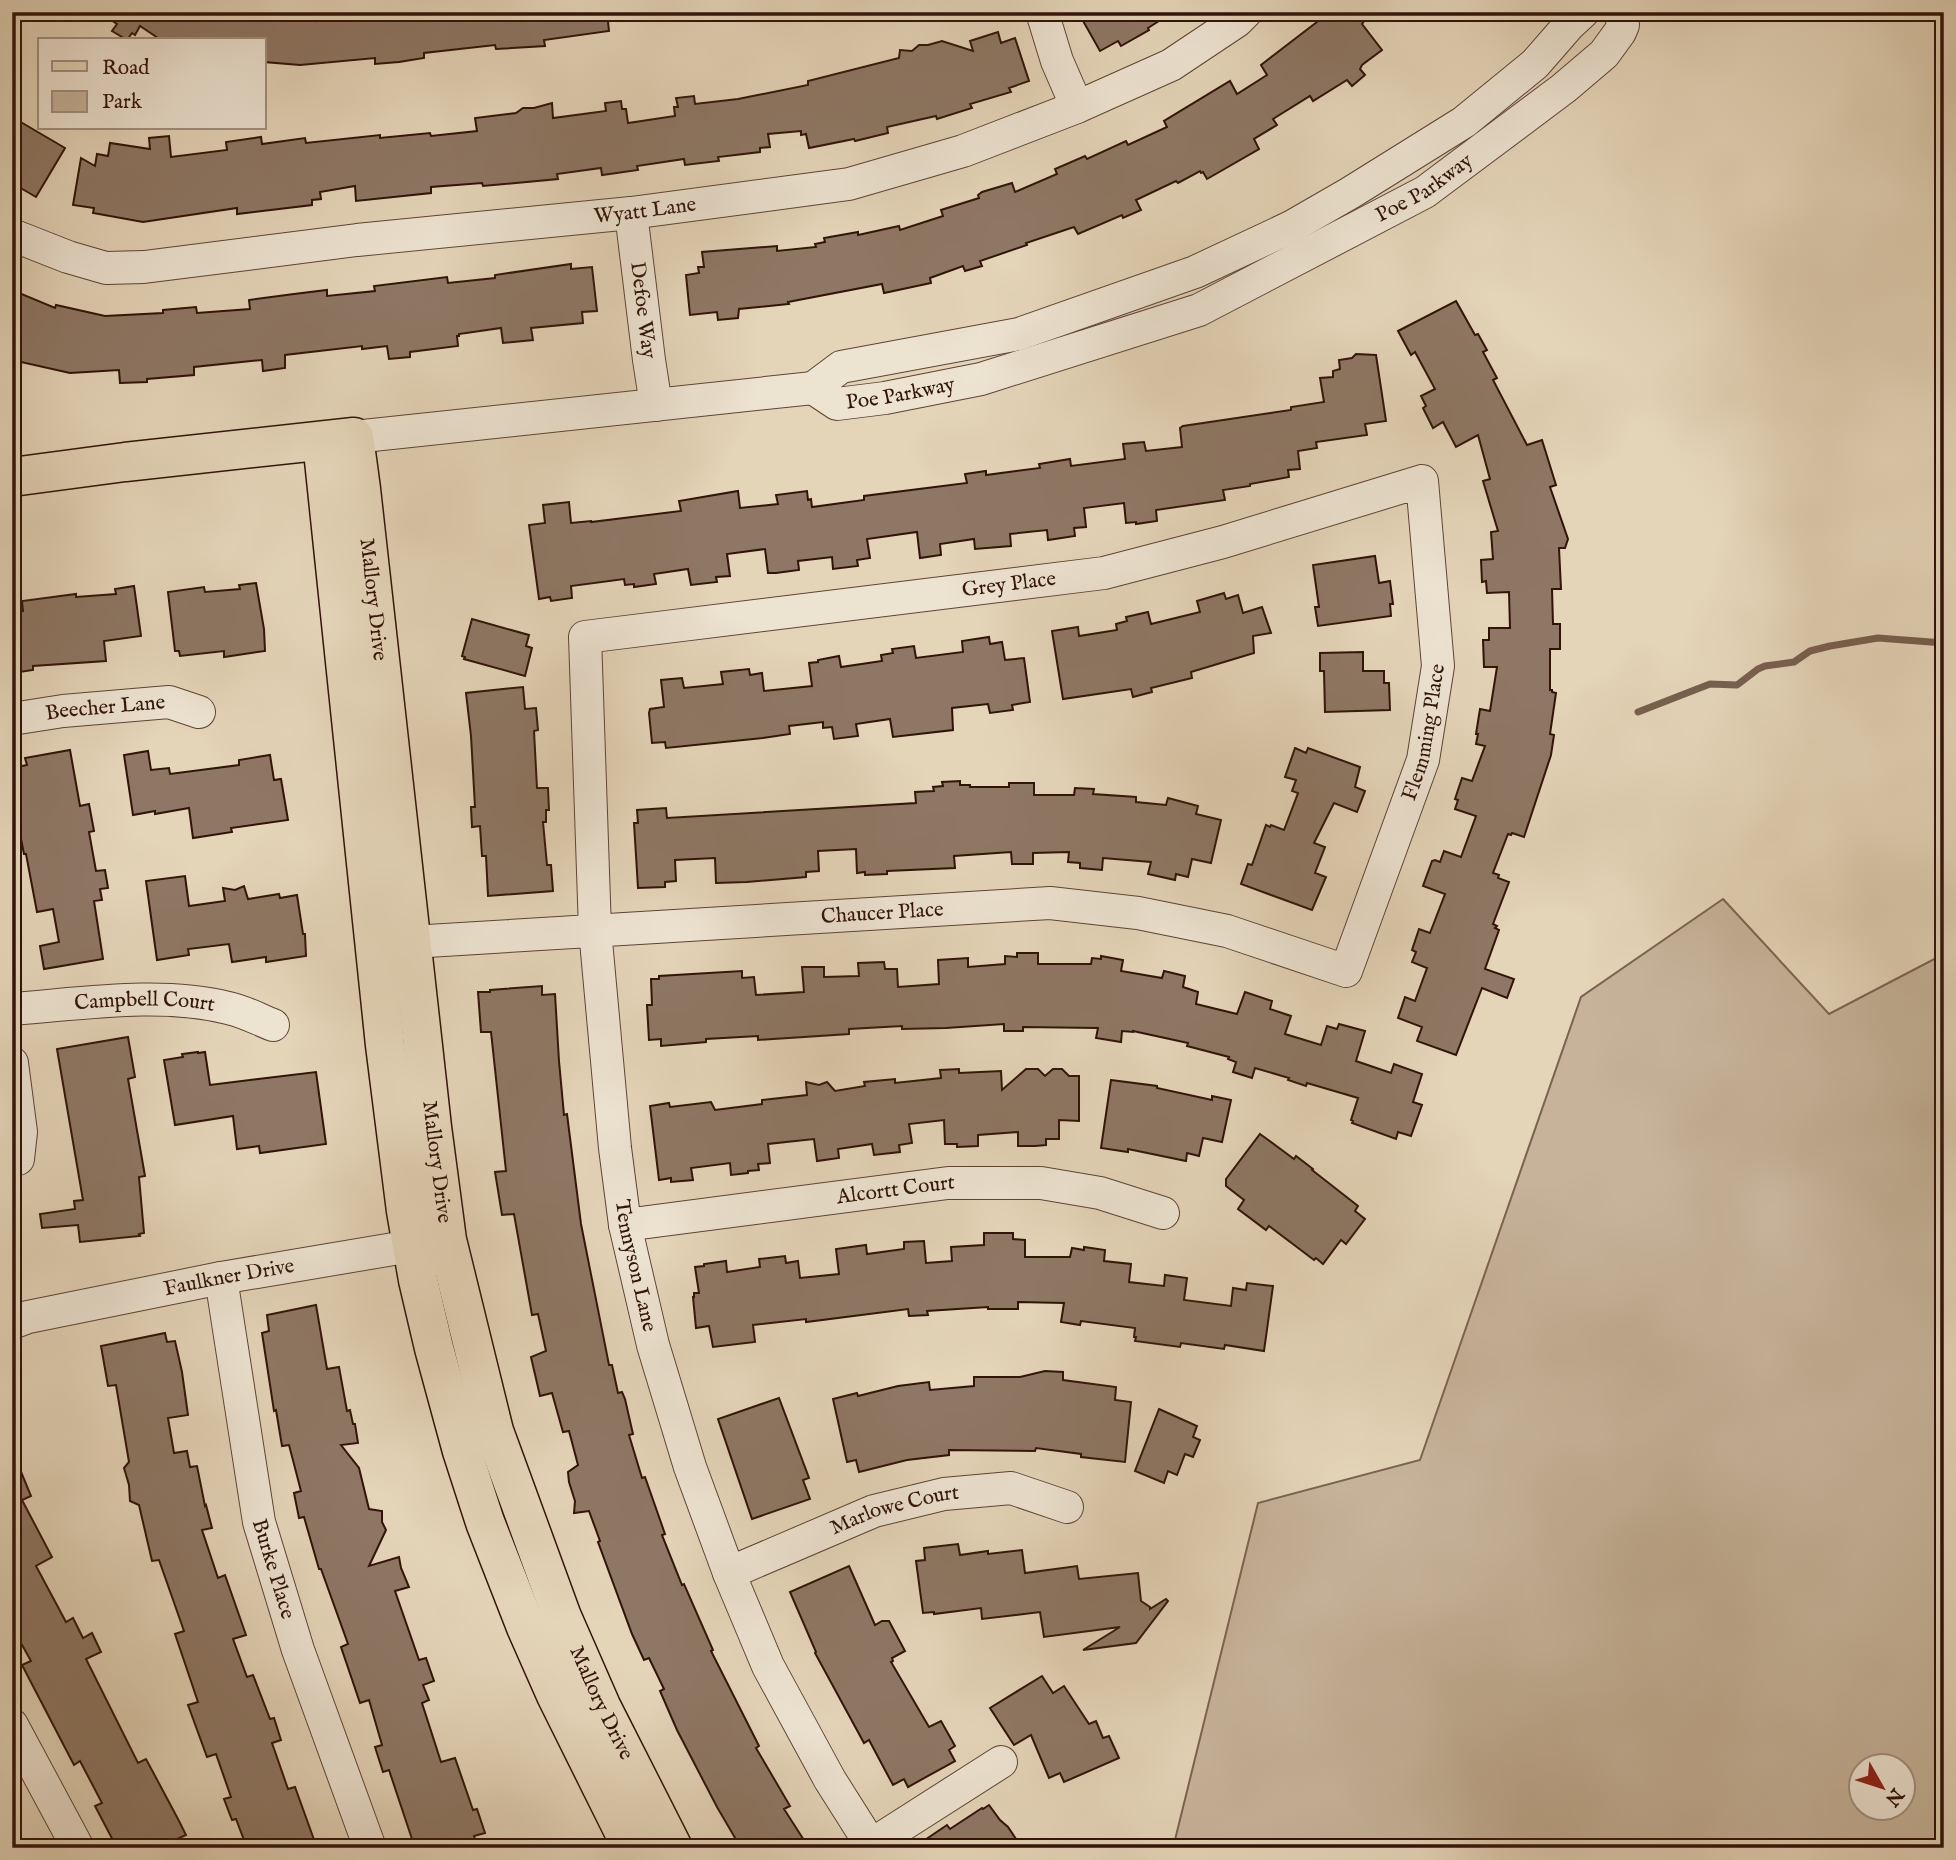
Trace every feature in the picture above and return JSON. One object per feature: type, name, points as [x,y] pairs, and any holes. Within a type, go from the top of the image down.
[{"type":"main road","points":[[12,477],[338,439],[385,1045],[404,1197],[430,1243],[434,1348],[462,1451],[485,1521],[526,1627],[556,1695],[632,1848]]},
{"type":"main road","name":"Mallory Drive","points":[[338,439],[411,942],[432,1126],[430,1243],[494,1431],[562,1617],[601,1706],[673,1848]]},
{"type":"street","points":[[1042,12],[1057,61],[1077,107]]},
{"type":"street","name":"Wyatt Lane","points":[[12,235],[68,257],[106,268],[144,267],[357,240],[631,213],[849,184],[963,151],[1077,107],[1171,65],[1237,21],[1246,12]]},
{"type":"street","name":"Poe Parkway","points":[[1576,19],[1535,64],[1464,121],[1291,227],[1195,272],[1019,334],[841,367],[813,388],[837,404],[960,384],[1199,310],[1425,192],[1564,89],[1604,54],[1620,33],[1623,25],[1620,12]]},
{"type":"street","name":"Defoe Way","points":[[631,213],[656,405]]},
{"type":"street","points":[[338,439],[813,388]]},
{"type":"street","name":"Grey Place","points":[[584,637],[1104,573],[1223,542],[1422,481]]},
{"type":"street","name":"Flemming Place","points":[[1346,971],[1423,760],[1438,666],[1422,481]]},
{"type":"street","name":"Tennyson Lane","points":[[584,637],[595,930],[615,1148],[625,1225],[653,1345],[690,1467],[729,1573],[768,1666],[830,1780],[872,1847]]},
{"type":"street","name":"Beecher Lane","points":[[12,719],[63,711],[169,702],[199,712]]},
{"type":"street","name":"Chaucer Place","points":[[411,942],[1050,903],[1138,912],[1227,931],[1346,971]]},
{"type":"street","name":"Campbell Court","points":[[12,1009],[172,1000],[228,1008],[273,1025]]},
{"type":"street","points":[[12,1063],[21,1132],[18,1159]]},
{"type":"street","name":"Alcortt Court","points":[[625,1225],[948,1184],[1041,1183],[1100,1193],[1163,1213]]},
{"type":"street","name":"Faulkner Drive","points":[[12,1323],[28,1317],[220,1278],[430,1243]]},
{"type":"street","name":"Burke Place","points":[[220,1278],[259,1522],[298,1650],[370,1848]]},
{"type":"street","name":"Marlowe Court","points":[[729,1573],[874,1511],[944,1494],[1011,1488],[1067,1507]]},
{"type":"street","points":[[12,1725],[78,1848]]},
{"type":"street","points":[[872,1847],[1001,1762]]},
{"type":"green space","points":[[1723,899],[1829,1014],[1944,954],[1944,1848],[1173,1848],[1258,1503],[1420,1460],[1581,997]]},
{"type":"building","points":[[99,12],[278,12],[278,17],[315,21],[314,12],[607,12],[609,31],[544,40],[545,46],[496,49],[495,45],[424,53],[424,58],[399,62],[375,64],[375,58],[300,65],[266,62],[266,38],[158,38],[140,26],[135,35],[132,33],[128,38],[124,38],[112,31],[117,24]]},
{"type":"building","points":[[1078,12],[1173,12],[1121,46],[1118,41],[1100,51]]},
{"type":"building","points":[[1330,12],[1371,12],[1362,24],[1382,50],[1362,65],[1360,69],[1365,75],[1352,86],[1347,80],[1313,101],[1310,96],[1273,119],[1277,125],[1254,139],[1259,149],[1207,179],[1200,171],[1136,200],[1141,210],[1123,218],[1122,215],[1078,234],[1074,227],[1026,243],[1027,245],[980,261],[982,266],[965,271],[963,266],[930,278],[931,283],[884,293],[882,284],[788,302],[789,304],[739,309],[738,318],[718,320],[717,312],[690,315],[686,275],[699,273],[698,267],[704,267],[702,252],[777,246],[777,251],[816,247],[815,244],[825,242],[824,238],[858,232],[858,235],[899,226],[900,230],[943,216],[941,210],[979,198],[978,195],[982,192],[1012,183],[1015,192],[1057,174],[1055,169],[1085,156],[1087,159],[1126,141],[1128,145],[1167,127],[1164,121],[1230,81],[1237,94],[1267,75],[1261,65]]},
{"type":"building","points":[[998,32],[1001,43],[1015,38],[1029,81],[1009,88],[1011,92],[970,104],[972,108],[937,119],[936,116],[887,127],[888,133],[855,141],[854,139],[809,148],[806,134],[801,135],[801,131],[768,134],[770,147],[760,148],[760,152],[718,157],[719,161],[685,165],[684,159],[637,166],[638,170],[602,175],[601,168],[557,174],[558,179],[483,186],[482,183],[431,187],[431,193],[356,201],[355,186],[320,192],[321,199],[312,200],[312,205],[237,214],[237,208],[143,222],[93,213],[94,208],[73,205],[81,158],[95,166],[97,154],[108,156],[110,143],[150,149],[149,138],[169,136],[171,157],[227,150],[226,142],[261,137],[262,144],[305,138],[306,143],[380,135],[380,138],[430,133],[431,136],[477,131],[475,118],[516,113],[523,108],[552,103],[553,118],[606,111],[605,103],[621,101],[622,109],[626,109],[628,123],[675,116],[674,107],[678,107],[676,98],[694,96],[695,104],[738,99],[808,85],[808,81],[899,58],[900,50],[912,51],[919,45],[942,41],[973,51],[970,41]]},
{"type":"building","points":[[19,121],[65,148],[36,197],[12,183],[12,132]]},
{"type":"building","points":[[571,264],[571,269],[592,267],[597,311],[582,312],[583,323],[531,328],[533,340],[503,343],[501,328],[459,334],[458,346],[410,352],[410,357],[389,359],[387,346],[362,349],[362,346],[285,355],[285,368],[263,371],[262,360],[194,367],[194,375],[147,379],[147,382],[120,383],[119,370],[70,373],[12,360],[12,290],[55,308],[56,305],[105,316],[163,313],[163,310],[196,307],[197,313],[250,309],[249,300],[294,294],[327,290],[327,296],[375,291],[374,286],[447,277],[448,283],[495,278],[495,275]]},
{"type":"building","points":[[1456,301],[1475,335],[1478,334],[1487,350],[1483,352],[1497,378],[1493,380],[1527,445],[1542,440],[1556,485],[1550,487],[1568,539],[1565,548],[1559,548],[1561,589],[1552,589],[1553,624],[1560,624],[1560,649],[1550,649],[1550,690],[1556,693],[1550,734],[1554,735],[1551,755],[1524,837],[1508,834],[1493,873],[1509,882],[1493,924],[1499,930],[1485,969],[1514,979],[1507,998],[1482,988],[1456,1055],[1417,1041],[1422,1027],[1398,1018],[1405,997],[1415,1001],[1427,968],[1412,962],[1416,952],[1412,950],[1419,929],[1430,933],[1445,894],[1423,886],[1432,861],[1440,862],[1444,851],[1461,857],[1476,816],[1455,809],[1458,800],[1455,799],[1462,778],[1472,781],[1485,746],[1476,744],[1476,734],[1480,709],[1490,711],[1497,667],[1484,667],[1483,640],[1489,640],[1489,628],[1510,628],[1509,592],[1487,593],[1486,581],[1482,582],[1481,560],[1493,559],[1491,532],[1498,531],[1483,481],[1490,479],[1478,435],[1456,447],[1443,422],[1433,428],[1423,408],[1426,406],[1421,396],[1435,389],[1415,352],[1411,355],[1398,331]]},
{"type":"building","points":[[1356,354],[1376,355],[1386,421],[1365,424],[1367,435],[1316,442],[1317,448],[1298,451],[1300,469],[1288,470],[1289,477],[1223,490],[1225,500],[1156,510],[1157,521],[1126,523],[1124,503],[1084,508],[1086,527],[1074,528],[1075,536],[1048,540],[1047,530],[1010,534],[1011,546],[975,549],[974,539],[940,544],[941,555],[920,558],[917,532],[867,539],[870,558],[857,560],[858,566],[833,569],[832,557],[798,561],[799,570],[776,573],[768,573],[765,549],[727,554],[730,576],[716,577],[717,582],[691,585],[688,569],[654,574],[656,584],[634,587],[634,584],[625,585],[624,579],[571,586],[572,598],[551,601],[550,597],[539,599],[529,525],[545,523],[543,505],[569,502],[571,523],[681,511],[679,501],[738,491],[740,508],[778,504],[776,495],[807,491],[812,507],[864,500],[864,496],[967,483],[965,474],[986,471],[986,475],[1040,468],[1039,464],[1070,459],[1071,466],[1125,459],[1123,444],[1144,442],[1146,451],[1182,447],[1180,428],[1183,426],[1291,410],[1291,407],[1324,402],[1320,378],[1333,377],[1333,371],[1340,369],[1339,360],[1352,358]]},
{"type":"building","points":[[1375,556],[1379,583],[1390,581],[1393,604],[1390,604],[1391,616],[1318,626],[1315,607],[1319,607],[1313,565]]},
{"type":"building","points":[[256,583],[265,651],[224,657],[224,651],[180,656],[179,651],[175,651],[168,592],[204,587],[205,592],[240,589],[239,585]]},
{"type":"building","points":[[134,586],[141,636],[104,641],[106,661],[33,666],[33,670],[12,673],[12,612],[23,611],[22,601],[76,594],[76,597],[116,594],[115,589]]},
{"type":"building","points":[[1224,593],[1226,599],[1238,595],[1243,613],[1262,607],[1271,633],[1253,636],[1254,653],[1191,672],[1192,678],[1151,688],[1152,692],[1133,697],[1131,689],[1063,699],[1052,631],[1078,627],[1079,636],[1117,630],[1116,624],[1127,621],[1126,617],[1148,612],[1151,624],[1200,612],[1197,601]]},
{"type":"building","points":[[472,619],[529,635],[526,646],[532,648],[525,676],[464,659],[462,656]]},
{"type":"building","points":[[989,637],[990,644],[1002,642],[1005,660],[1024,658],[1030,702],[1012,705],[1013,710],[990,713],[988,704],[952,708],[953,730],[893,737],[890,719],[856,724],[858,736],[834,739],[832,727],[823,728],[823,722],[789,726],[790,734],[763,738],[666,748],[665,742],[652,743],[649,713],[650,709],[664,707],[661,680],[682,678],[684,688],[723,684],[721,672],[749,669],[750,675],[762,673],[764,691],[812,686],[809,663],[818,660],[839,656],[841,667],[882,661],[881,655],[893,653],[892,649],[914,646],[916,658],[963,652],[962,641]]},
{"type":"building","points":[[1363,652],[1363,671],[1384,671],[1384,683],[1389,683],[1390,710],[1325,712],[1324,671],[1320,671],[1320,653]]},
{"type":"building","points":[[523,687],[525,709],[536,708],[538,730],[534,731],[537,788],[548,788],[549,810],[546,810],[546,822],[543,822],[547,865],[551,865],[553,891],[488,896],[486,856],[482,856],[480,826],[472,827],[471,807],[475,807],[466,693]]},
{"type":"building","points":[[1295,748],[1306,753],[1308,748],[1360,767],[1355,787],[1365,791],[1357,812],[1334,803],[1314,843],[1325,847],[1315,873],[1326,877],[1312,910],[1241,884],[1248,864],[1252,865],[1266,825],[1284,830],[1298,793],[1292,791],[1296,780],[1285,777]]},
{"type":"building","points":[[70,750],[80,806],[89,804],[94,831],[89,832],[96,871],[105,870],[108,888],[100,889],[102,900],[94,901],[103,959],[44,969],[40,946],[59,942],[53,909],[37,912],[12,794],[12,768],[27,765],[25,758]]},
{"type":"building","points":[[148,751],[151,770],[169,768],[170,774],[239,765],[239,760],[270,755],[274,780],[281,779],[288,820],[231,828],[232,832],[193,838],[189,808],[133,815],[124,755]]},
{"type":"building","points":[[960,781],[960,785],[970,787],[1009,787],[1009,783],[1034,783],[1034,795],[1074,795],[1075,788],[1094,789],[1093,794],[1136,797],[1136,802],[1166,805],[1168,798],[1198,806],[1196,814],[1221,820],[1211,863],[1192,859],[1188,877],[1176,874],[1175,880],[1148,874],[1151,862],[1103,858],[1102,870],[1080,868],[1080,863],[1068,862],[1069,852],[1033,853],[1033,864],[1012,864],[1011,852],[954,856],[955,868],[887,871],[887,874],[865,875],[865,872],[857,873],[856,849],[818,851],[819,871],[806,872],[806,877],[747,882],[716,883],[715,858],[675,860],[676,881],[665,882],[665,887],[638,888],[634,823],[638,823],[637,810],[666,808],[667,818],[916,803],[915,792],[934,791],[933,787],[943,786],[942,782]]},
{"type":"building","points":[[185,876],[189,906],[225,901],[223,888],[235,890],[244,886],[248,899],[279,894],[280,898],[297,895],[305,934],[306,956],[266,962],[266,957],[232,962],[229,944],[188,949],[189,955],[157,960],[146,881]]},
{"type":"building","points":[[1017,953],[1038,953],[1038,964],[1091,964],[1092,958],[1101,959],[1101,956],[1123,960],[1121,971],[1162,978],[1164,971],[1185,976],[1183,987],[1198,992],[1196,1004],[1237,1014],[1245,992],[1272,1001],[1270,1009],[1291,1016],[1285,1034],[1321,1045],[1327,1026],[1337,1029],[1339,1024],[1365,1031],[1356,1061],[1391,1073],[1394,1064],[1422,1074],[1413,1102],[1422,1105],[1411,1136],[1398,1132],[1396,1139],[1352,1123],[1358,1098],[1307,1083],[1306,1086],[1255,1068],[1252,1078],[1233,1072],[1236,1062],[1228,1059],[1229,1057],[1187,1046],[1188,1043],[1133,1031],[1122,1031],[1121,1042],[1096,1038],[1098,1028],[1023,1027],[1023,1031],[1004,1031],[1004,1024],[946,1028],[902,1029],[902,1026],[849,1029],[849,1034],[758,1040],[758,1036],[706,1039],[706,1042],[661,1046],[661,1039],[649,1040],[647,1005],[652,1005],[651,979],[659,979],[659,976],[742,971],[742,978],[754,977],[756,995],[804,992],[802,967],[824,967],[824,977],[859,976],[858,963],[884,962],[885,969],[897,969],[898,987],[939,984],[938,960],[968,958],[968,967],[1005,964],[1005,956],[1017,957]]},
{"type":"building","points":[[542,986],[542,995],[555,994],[564,1115],[567,1114],[581,1224],[609,1365],[612,1365],[618,1393],[622,1392],[625,1399],[633,1434],[629,1435],[642,1478],[645,1477],[665,1534],[662,1535],[713,1650],[711,1651],[759,1746],[756,1748],[790,1806],[784,1809],[809,1848],[741,1848],[677,1730],[660,1691],[664,1689],[649,1658],[644,1660],[632,1634],[589,1511],[574,1513],[575,1501],[568,1472],[578,1465],[569,1431],[563,1432],[552,1393],[540,1396],[531,1357],[546,1351],[538,1314],[532,1315],[514,1214],[502,1215],[495,1172],[506,1171],[491,1032],[481,1032],[478,992]]},
{"type":"building","points":[[128,1037],[135,1077],[128,1079],[145,1176],[139,1177],[144,1233],[139,1234],[140,1236],[80,1242],[78,1225],[42,1228],[40,1214],[75,1209],[74,1201],[83,1200],[57,1049]]},
{"type":"building","points":[[205,1052],[210,1085],[316,1072],[326,1144],[260,1153],[259,1146],[237,1149],[233,1116],[175,1125],[164,1060]]},
{"type":"building","points":[[959,1069],[959,1073],[1001,1071],[1002,1090],[1026,1069],[1038,1069],[1045,1076],[1053,1069],[1062,1069],[1069,1076],[1079,1076],[1079,1121],[1059,1120],[1059,1139],[1046,1139],[1046,1145],[1035,1146],[1018,1146],[1018,1132],[978,1135],[978,1146],[957,1147],[957,1144],[945,1144],[944,1120],[909,1124],[912,1143],[899,1145],[900,1152],[874,1155],[872,1144],[838,1149],[839,1158],[817,1161],[814,1139],[768,1144],[770,1163],[758,1164],[759,1170],[731,1175],[730,1163],[691,1168],[693,1180],[659,1180],[650,1106],[669,1103],[670,1107],[711,1102],[715,1110],[762,1104],[762,1100],[807,1095],[806,1082],[819,1085],[827,1082],[835,1091],[865,1086],[864,1082],[895,1079],[895,1083],[941,1078],[940,1070]]},
{"type":"building","points":[[1111,1080],[1157,1086],[1212,1100],[1212,1096],[1231,1100],[1222,1142],[1203,1138],[1199,1156],[1187,1153],[1186,1161],[1128,1149],[1128,1152],[1101,1148]]},
{"type":"building","points":[[1260,1134],[1294,1159],[1296,1156],[1313,1169],[1358,1206],[1355,1211],[1365,1219],[1346,1244],[1341,1240],[1323,1264],[1269,1226],[1266,1230],[1238,1209],[1244,1200],[1226,1186],[1226,1179]]},
{"type":"building","points":[[984,1233],[1013,1233],[1013,1239],[1025,1240],[1025,1257],[1070,1257],[1072,1248],[1105,1250],[1104,1261],[1131,1264],[1129,1282],[1164,1286],[1165,1275],[1187,1278],[1184,1300],[1231,1306],[1233,1288],[1246,1290],[1247,1283],[1273,1286],[1264,1351],[1225,1345],[1224,1349],[1181,1343],[1180,1347],[1135,1341],[1135,1328],[1081,1321],[1080,1325],[1061,1322],[1064,1303],[1018,1302],[1018,1309],[988,1307],[927,1311],[928,1315],[909,1316],[908,1309],[806,1322],[806,1319],[753,1325],[755,1342],[713,1347],[709,1326],[696,1328],[693,1297],[694,1293],[699,1293],[695,1267],[704,1264],[726,1261],[727,1272],[760,1267],[759,1259],[785,1256],[786,1263],[798,1261],[800,1278],[839,1274],[836,1249],[866,1245],[867,1254],[904,1249],[904,1242],[924,1241],[926,1263],[952,1261],[951,1247],[984,1245]]},
{"type":"building","points":[[316,1305],[327,1369],[339,1367],[347,1411],[350,1410],[355,1424],[358,1443],[341,1445],[359,1468],[369,1509],[382,1511],[382,1522],[386,1530],[369,1566],[399,1557],[409,1587],[395,1591],[419,1660],[426,1658],[434,1681],[423,1685],[429,1700],[422,1703],[441,1762],[455,1758],[473,1810],[477,1809],[485,1833],[474,1836],[478,1848],[415,1848],[389,1770],[383,1772],[375,1747],[382,1745],[369,1700],[360,1703],[341,1647],[348,1644],[319,1569],[304,1517],[299,1518],[294,1493],[301,1491],[289,1445],[282,1446],[262,1333],[269,1331],[267,1315]]},
{"type":"building","points":[[165,1333],[167,1342],[175,1341],[188,1415],[168,1418],[174,1453],[187,1451],[190,1467],[197,1466],[212,1528],[202,1530],[218,1578],[225,1575],[246,1635],[233,1639],[247,1677],[253,1675],[270,1719],[274,1718],[281,1740],[272,1743],[288,1789],[295,1787],[317,1848],[247,1848],[236,1819],[232,1820],[224,1799],[231,1797],[216,1754],[207,1757],[188,1705],[198,1702],[175,1634],[184,1631],[159,1560],[152,1561],[139,1505],[130,1501],[124,1468],[129,1462],[116,1385],[108,1386],[101,1346]]},
{"type":"building","points":[[1045,1371],[1063,1372],[1063,1380],[1116,1387],[1115,1400],[1131,1402],[1125,1462],[1036,1448],[1035,1451],[949,1450],[949,1455],[907,1460],[859,1472],[856,1460],[847,1462],[833,1399],[929,1382],[930,1390],[974,1386],[974,1377],[1020,1377]]},
{"type":"building","points":[[779,1398],[809,1478],[803,1480],[810,1499],[752,1519],[718,1419]]},
{"type":"building","points":[[1159,1409],[1197,1426],[1193,1437],[1200,1440],[1193,1457],[1185,1454],[1177,1475],[1168,1471],[1164,1483],[1135,1471]]},
{"type":"building","points":[[12,1450],[31,1496],[22,1500],[52,1557],[36,1566],[66,1622],[73,1618],[83,1638],[92,1633],[101,1652],[86,1659],[138,1763],[146,1759],[178,1819],[186,1835],[177,1839],[181,1848],[117,1848],[95,1806],[102,1803],[80,1761],[74,1765],[22,1665],[31,1661],[12,1627]]},
{"type":"building","points":[[958,1544],[960,1555],[1022,1550],[1025,1573],[1077,1566],[1079,1579],[1138,1573],[1141,1601],[1150,1609],[1166,1599],[1168,1601],[1136,1643],[1083,1650],[1120,1627],[1044,1637],[1040,1612],[982,1619],[981,1608],[923,1613],[916,1561],[925,1560],[924,1548]]},
{"type":"building","points":[[849,1566],[875,1625],[889,1621],[905,1651],[892,1658],[891,1662],[929,1727],[941,1721],[955,1746],[949,1750],[955,1761],[908,1787],[904,1779],[893,1785],[869,1740],[864,1743],[815,1653],[790,1592]]},
{"type":"building","points":[[1042,1676],[1053,1693],[1064,1686],[1089,1724],[1096,1721],[1103,1738],[1109,1736],[1119,1758],[1064,1782],[1060,1773],[1049,1778],[1031,1735],[1014,1745],[990,1708]]},
{"type":"building","points":[[989,1805],[1016,1839],[1002,1848],[913,1848],[947,1825],[950,1829]]},
{"type":"waterway","points":[[1638,712],[1710,684],[1737,685],[1765,666],[1794,662],[1810,651],[1830,646],[1878,638],[1944,643]]}]
